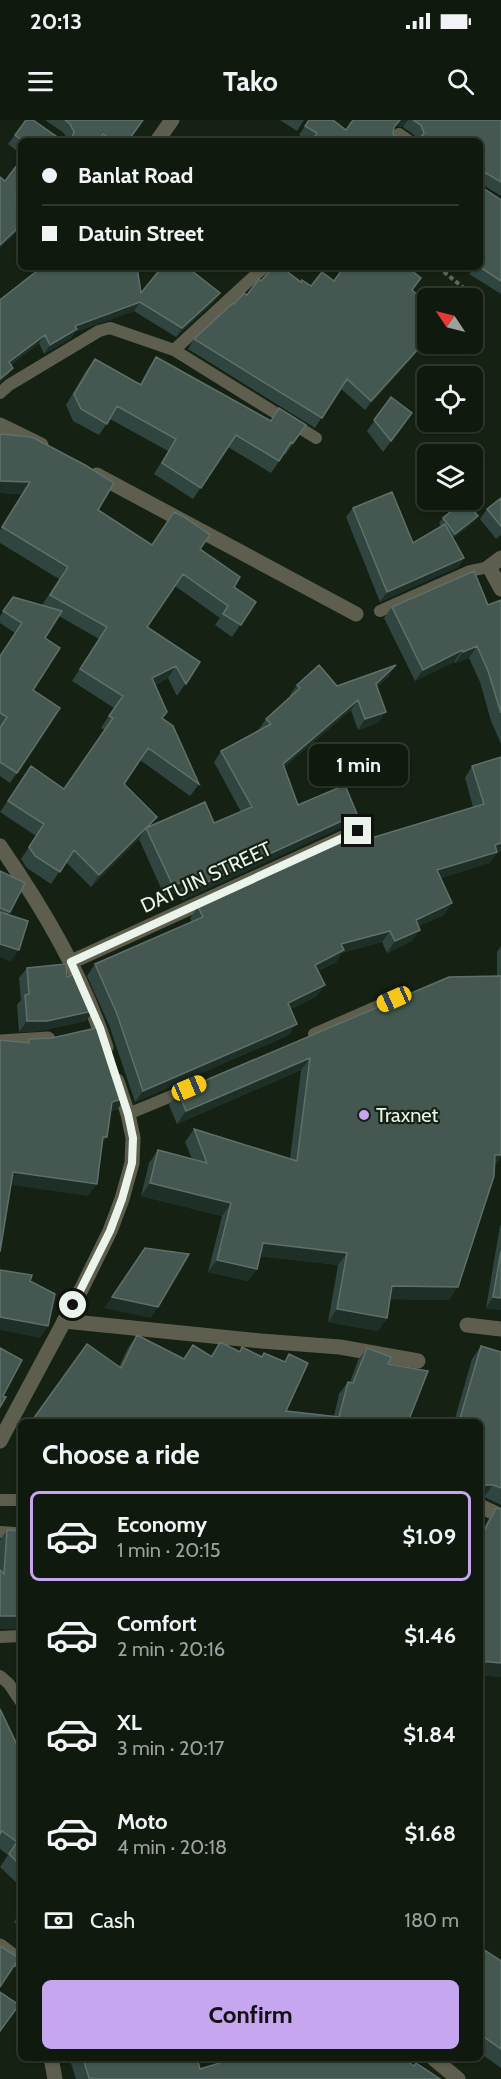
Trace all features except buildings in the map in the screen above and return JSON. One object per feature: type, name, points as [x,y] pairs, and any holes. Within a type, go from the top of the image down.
[{"type":"street","points":[[158,138],[172,120]]},
{"type":"street","points":[[0,425],[50,450]]},
{"type":"street","points":[[82,467],[356,614]]},
{"type":"street","points":[[495,562],[501,589]]},
{"type":"street","name":"DATUIN STREET","points":[[71,962],[358,831]]},
{"type":"street","points":[[0,846],[23,879],[71,962],[100,1028],[128,1114],[133,1138],[132,1163],[110,1231],[0,1441]]},
{"type":"street","points":[[80,1032],[100,1028]]},
{"type":"street","points":[[0,1042],[41,1041],[60,1037]]},
{"type":"street","points":[[64,1321],[340,1347],[418,1361]]},
{"type":"street","points":[[467,1325],[501,1329]]},
{"type":"street","points":[[483,1507],[501,1516]]},
{"type":"street","points":[[0,1946],[18,1960]]},
{"type":"street","points":[[52,2061],[55,2079]]},
{"type":"street","points":[[437,2061],[458,2079]]},
{"type":"lane","points":[[174,350],[261,270]]},
{"type":"lane","points":[[0,393],[9,385],[107,327],[174,350],[316,438]]},
{"type":"lane","points":[[380,611],[495,562]]},
{"type":"lane","points":[[307,1038],[394,999]]},
{"type":"lane","points":[[128,1114],[200,1084]]},
{"type":"lane","points":[[0,1500],[18,1500]]},
{"type":"lane","points":[[0,1532],[15,1533]]},
{"type":"lane","points":[[0,1637],[18,1636]]},
{"type":"lane","points":[[10,1681],[18,1696]]},
{"type":"path","points":[[442,270],[464,288]]},
{"type":"place","name":"Traxnet","points":[[364,1115]]},
{"type":"route","points":[[73,1305],[110,1231],[122,1199],[132,1163],[133,1138],[128,1114],[100,1028],[71,962],[358,831]]}]
